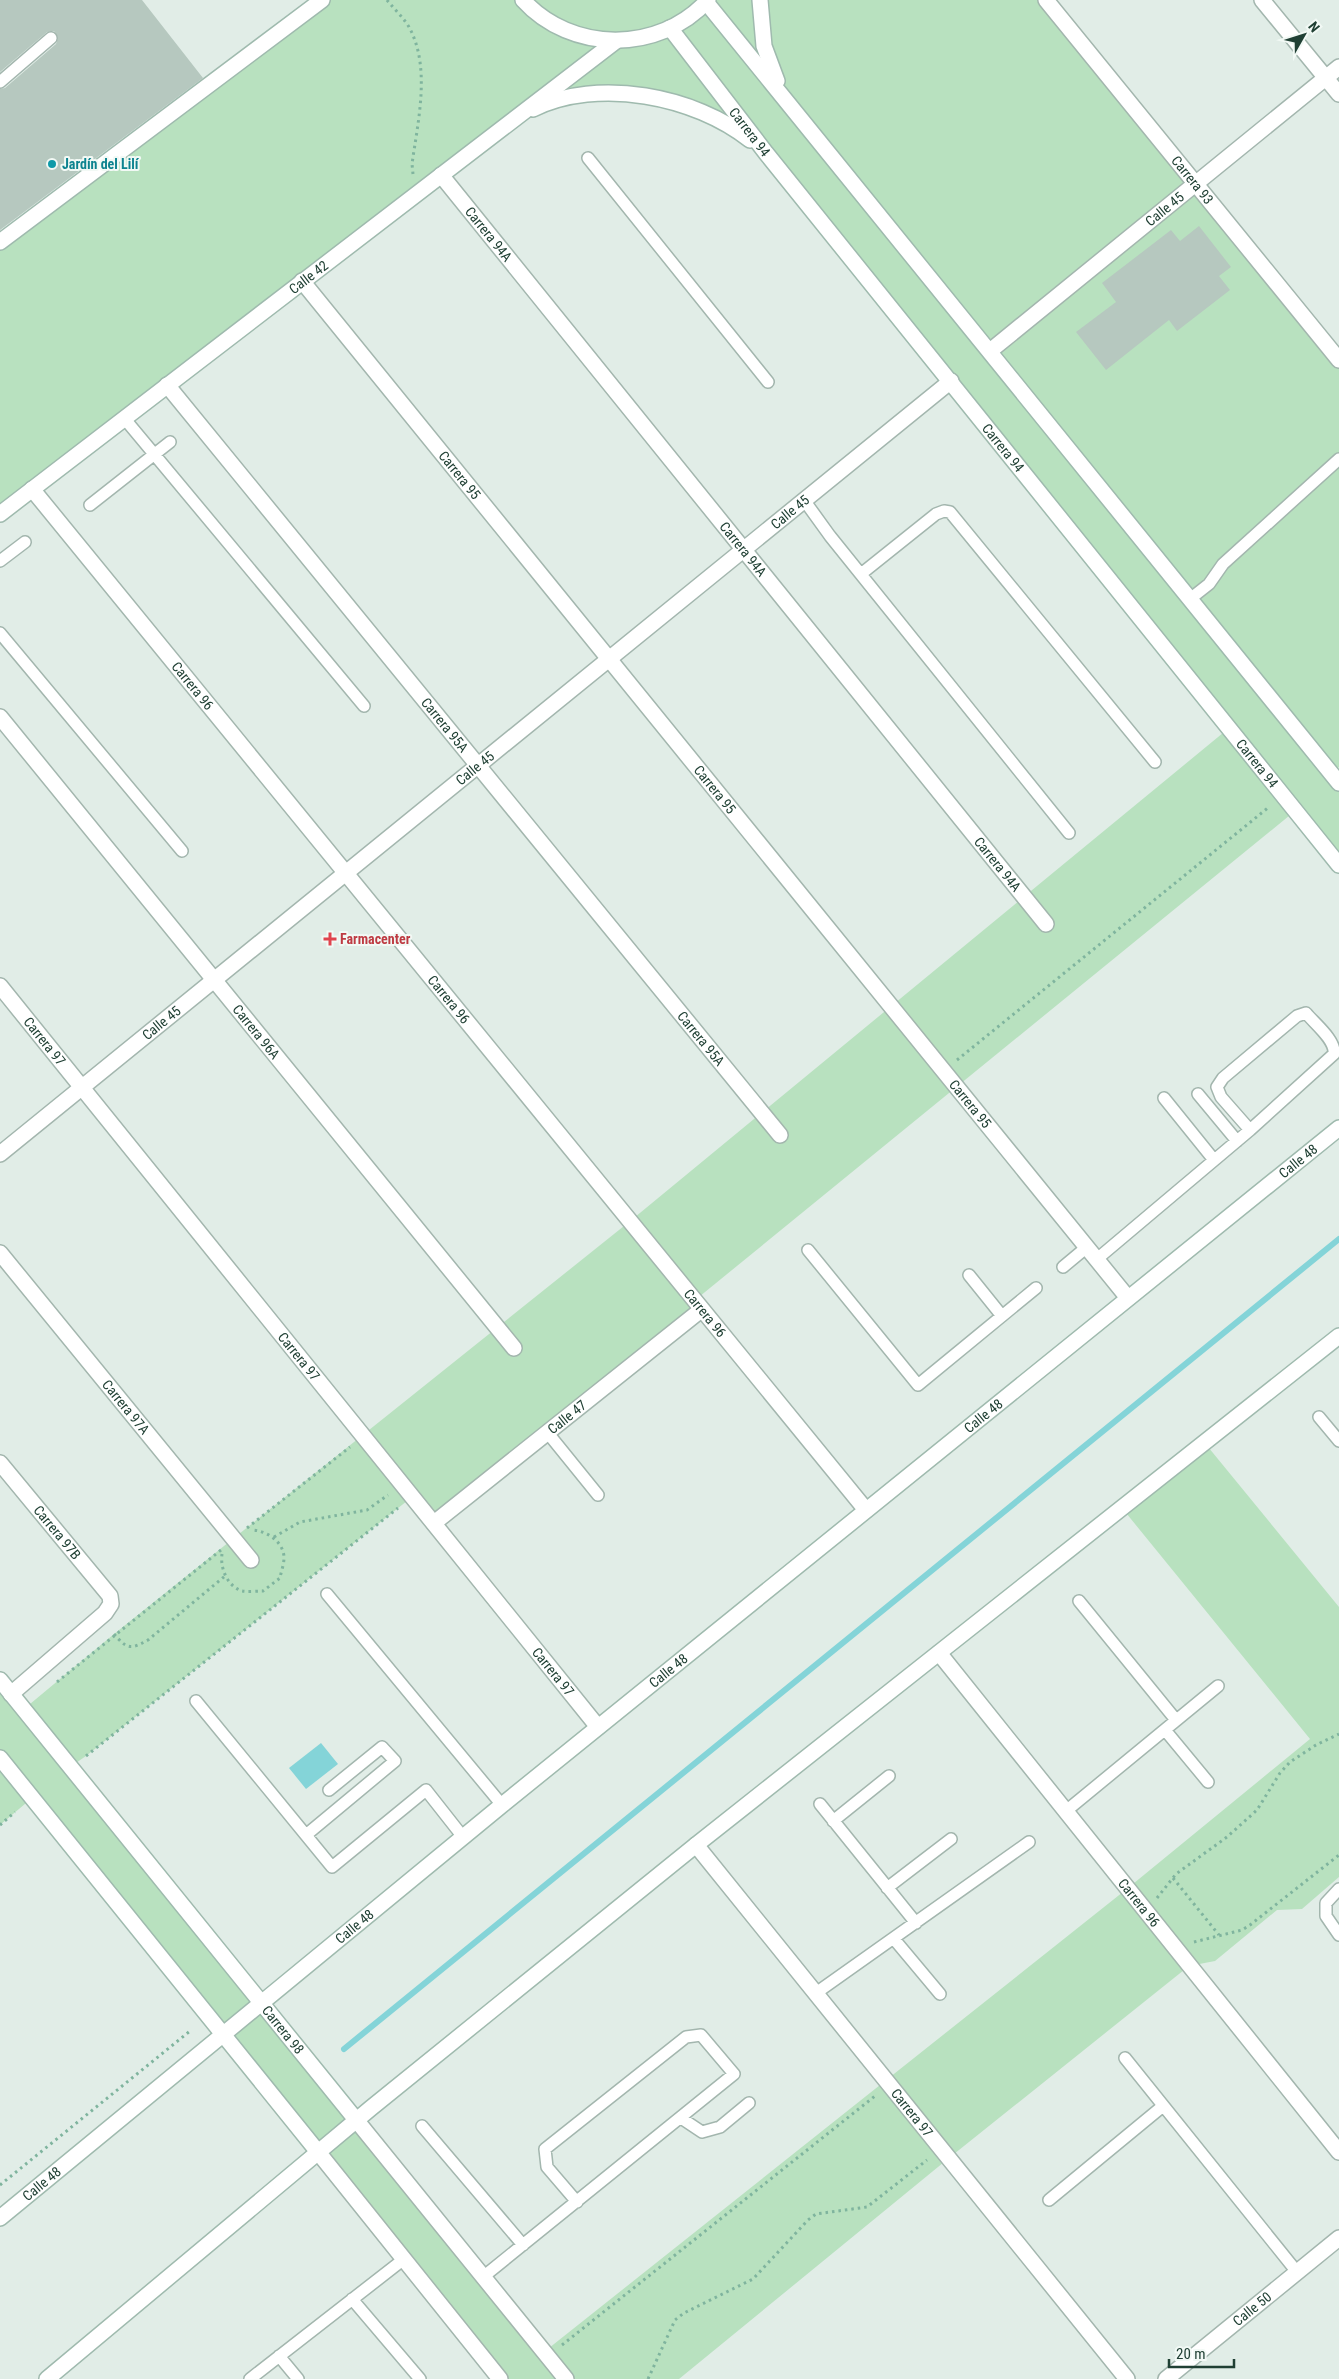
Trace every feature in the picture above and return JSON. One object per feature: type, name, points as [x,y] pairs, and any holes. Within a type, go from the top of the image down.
[{"type":"street","points":[[0,242],[322,0]]},
{"type":"street","points":[[523,0],[532,10],[558,27],[586,37],[616,41],[634,40],[670,28],[695,12],[707,1],[1339,783]]},
{"type":"street","points":[[760,0],[764,46],[771,68],[793,108]]},
{"type":"street","name":"Carrera 93","points":[[1046,0],[1339,360]]},
{"type":"street","points":[[1262,0],[1339,94]]},
{"type":"street","name":"Carrera 94","points":[[670,28],[766,152],[1339,865]]},
{"type":"street","name":"Calle 42","points":[[0,514],[616,41]]},
{"type":"street","name":"Calle 45","points":[[990,351],[1339,67]]},
{"type":"street","points":[[514,118],[540,105],[599,94],[630,94],[660,98],[689,106],[730,126],[766,152]]},
{"type":"street","name":"Carrera 94A","points":[[441,175],[1046,924]]},
{"type":"street","name":"Carrera 95","points":[[302,282],[1128,1298]]},
{"type":"street","name":"Calle 45","points":[[0,1154],[951,381]]},
{"type":"street","name":"Carrera 95A","points":[[167,385],[780,1135]]},
{"type":"street","name":"Carrera 96","points":[[32,489],[866,1510]]},
{"type":"street","name":"Carrera 96A","points":[[0,717],[514,1348]]},
{"type":"street","name":"Carrera 97","points":[[0,986],[598,1727]]},
{"type":"street","name":"Calle 48","points":[[0,2218],[502,1805],[1339,1128]]},
{"type":"street","name":"Carrera 97A","points":[[0,1253],[251,1560]]},
{"type":"street","name":"Calle 47","points":[[434,1523],[701,1310]]},
{"type":"street","points":[[47,2379],[318,2152],[696,1845],[1339,1336]]},
{"type":"street","name":"Carrera 97B","points":[[0,1462],[110,1596],[111,1604],[105,1613],[11,1694]]},
{"type":"street","name":"Carrera 96","points":[[939,1653],[1339,2152]]},
{"type":"street","name":"Carrera 98","points":[[0,1680],[566,2379]]},
{"type":"street","points":[[0,1758],[500,2379]]},
{"type":"street","name":"Carrera 97","points":[[696,1845],[1127,2379]]},
{"type":"street","name":"Calle 50","points":[[1166,2379],[1339,2238]]},
{"type":"lane","points":[[0,82],[51,38]]},
{"type":"lane","points":[[588,158],[768,382]]},
{"type":"lane","points":[[124,418],[364,706]]},
{"type":"lane","points":[[90,505],[170,442]]},
{"type":"lane","points":[[1190,599],[1209,584],[1222,564],[1339,459]]},
{"type":"lane","points":[[804,500],[860,574],[1069,833]]},
{"type":"lane","points":[[860,574],[936,514],[944,511],[950,512],[1155,762]]},
{"type":"lane","points":[[0,561],[25,542]]},
{"type":"lane","points":[[0,633],[182,851]]},
{"type":"lane","points":[[1063,1267],[1092,1253],[1214,1160],[1250,1130],[1334,1054],[1331,1042],[1306,1014],[1297,1016],[1223,1078],[1218,1087],[1221,1097],[1250,1130]]},
{"type":"lane","points":[[1198,1094],[1237,1141]]},
{"type":"lane","points":[[1164,1098],[1214,1160]]},
{"type":"lane","points":[[808,1250],[918,1385],[1036,1288]]},
{"type":"lane","points":[[969,1274],[1002,1316]]},
{"type":"lane","points":[[1319,1417],[1339,1441]]},
{"type":"lane","points":[[547,1432],[598,1495]]},
{"type":"lane","points":[[328,1594],[502,1805]]},
{"type":"lane","points":[[1079,1601],[1176,1720]]},
{"type":"lane","points":[[1066,1811],[1218,1686]]},
{"type":"lane","points":[[196,1701],[332,1867],[426,1790],[463,1837]]},
{"type":"lane","points":[[1165,1730],[1208,1782]]},
{"type":"lane","points":[[306,1835],[395,1761],[382,1747],[328,1790]]},
{"type":"lane","points":[[833,1821],[890,1776]]},
{"type":"lane","points":[[820,1804],[916,1922]]},
{"type":"lane","points":[[887,1888],[951,1839]]},
{"type":"lane","points":[[816,1993],[1029,1842]]},
{"type":"lane","points":[[1339,1889],[1326,1903],[1326,1916],[1339,1935]]},
{"type":"lane","points":[[894,1939],[940,1994]]},
{"type":"lane","points":[[483,2276],[577,2202],[734,2074],[701,2035],[686,2037],[545,2149],[547,2167],[577,2202]]},
{"type":"lane","points":[[1125,2058],[1297,2272]]},
{"type":"lane","points":[[680,2118],[702,2132],[720,2127],[749,2102]]},
{"type":"lane","points":[[1048,2200],[1163,2106]]},
{"type":"lane","points":[[422,2126],[523,2245]]},
{"type":"lane","points":[[250,2379],[404,2259]]},
{"type":"lane","points":[[352,2299],[420,2379]]},
{"type":"lane","points":[[279,2356],[298,2379]]},
{"type":"path","points":[[387,0],[408,26],[419,52],[421,86],[412,164],[413,174]]},
{"type":"path","points":[[944,1070],[1283,796]]},
{"type":"path","points":[[245,1530],[364,1436]]},
{"type":"path","points":[[274,1537],[300,1522],[367,1510],[380,1503],[401,1483]]},
{"type":"path","points":[[86,1756],[413,1497]]},
{"type":"path","points":[[54,1684],[223,1548]]},
{"type":"path","points":[[114,1634],[125,1646],[134,1648],[148,1640],[225,1576]]},
{"type":"path","points":[[1147,1912],[1173,1878],[1227,1837],[1256,1810],[1280,1773],[1290,1762],[1316,1745],[1339,1734]]},
{"type":"path","points":[[0,1825],[15,1812]]},
{"type":"path","points":[[1175,1948],[1250,1925],[1339,1855]]},
{"type":"path","points":[[1173,1878],[1220,1935]]},
{"type":"path","points":[[0,2184],[190,2031]]},
{"type":"path","points":[[562,2344],[890,2084]]},
{"type":"path","points":[[648,2379],[675,2320],[684,2313],[753,2279],[808,2220],[816,2214],[867,2207],[941,2148]]},
{"type":"green space","points":[[322,0],[1046,0],[1339,360],[1339,767],[1331,774],[1339,783],[1339,865],[1295,811],[694,1301],[701,1310],[434,1523],[412,1497],[70,1767],[544,2352],[1128,1888],[1310,1739],[1122,1508],[1204,1442],[1339,1607],[1339,1877],[1302,1909],[1277,1910],[1215,1961],[1189,1966],[949,2158],[679,2379],[500,2379],[32,1798],[0,1825],[0,1680],[24,1709],[114,1634],[629,1222],[1229,728],[743,134],[630,94],[540,105],[0,514],[0,242]]},
{"type":"water","points":[[321,1743],[338,1764],[306,1789],[289,1768]]},
{"type":"building","name":"Jardín del Lilí","points":[[0,0],[142,0],[203,78],[0,230],[0,89],[5,88],[56,44],[58,37],[54,31],[47,32],[0,72]]},
{"type":"building","points":[[1199,226],[1231,267],[1219,276],[1230,290],[1177,331],[1169,320],[1106,370],[1076,332],[1116,302],[1102,283],[1171,230],[1180,241]]},
{"type":"waterway","points":[[344,2049],[1339,1239]]},
{"type":"place","name":"Jardín del Lilí","points":[[52,164]]},
{"type":"place","name":"Farmacenter","points":[[330,939]]}]
